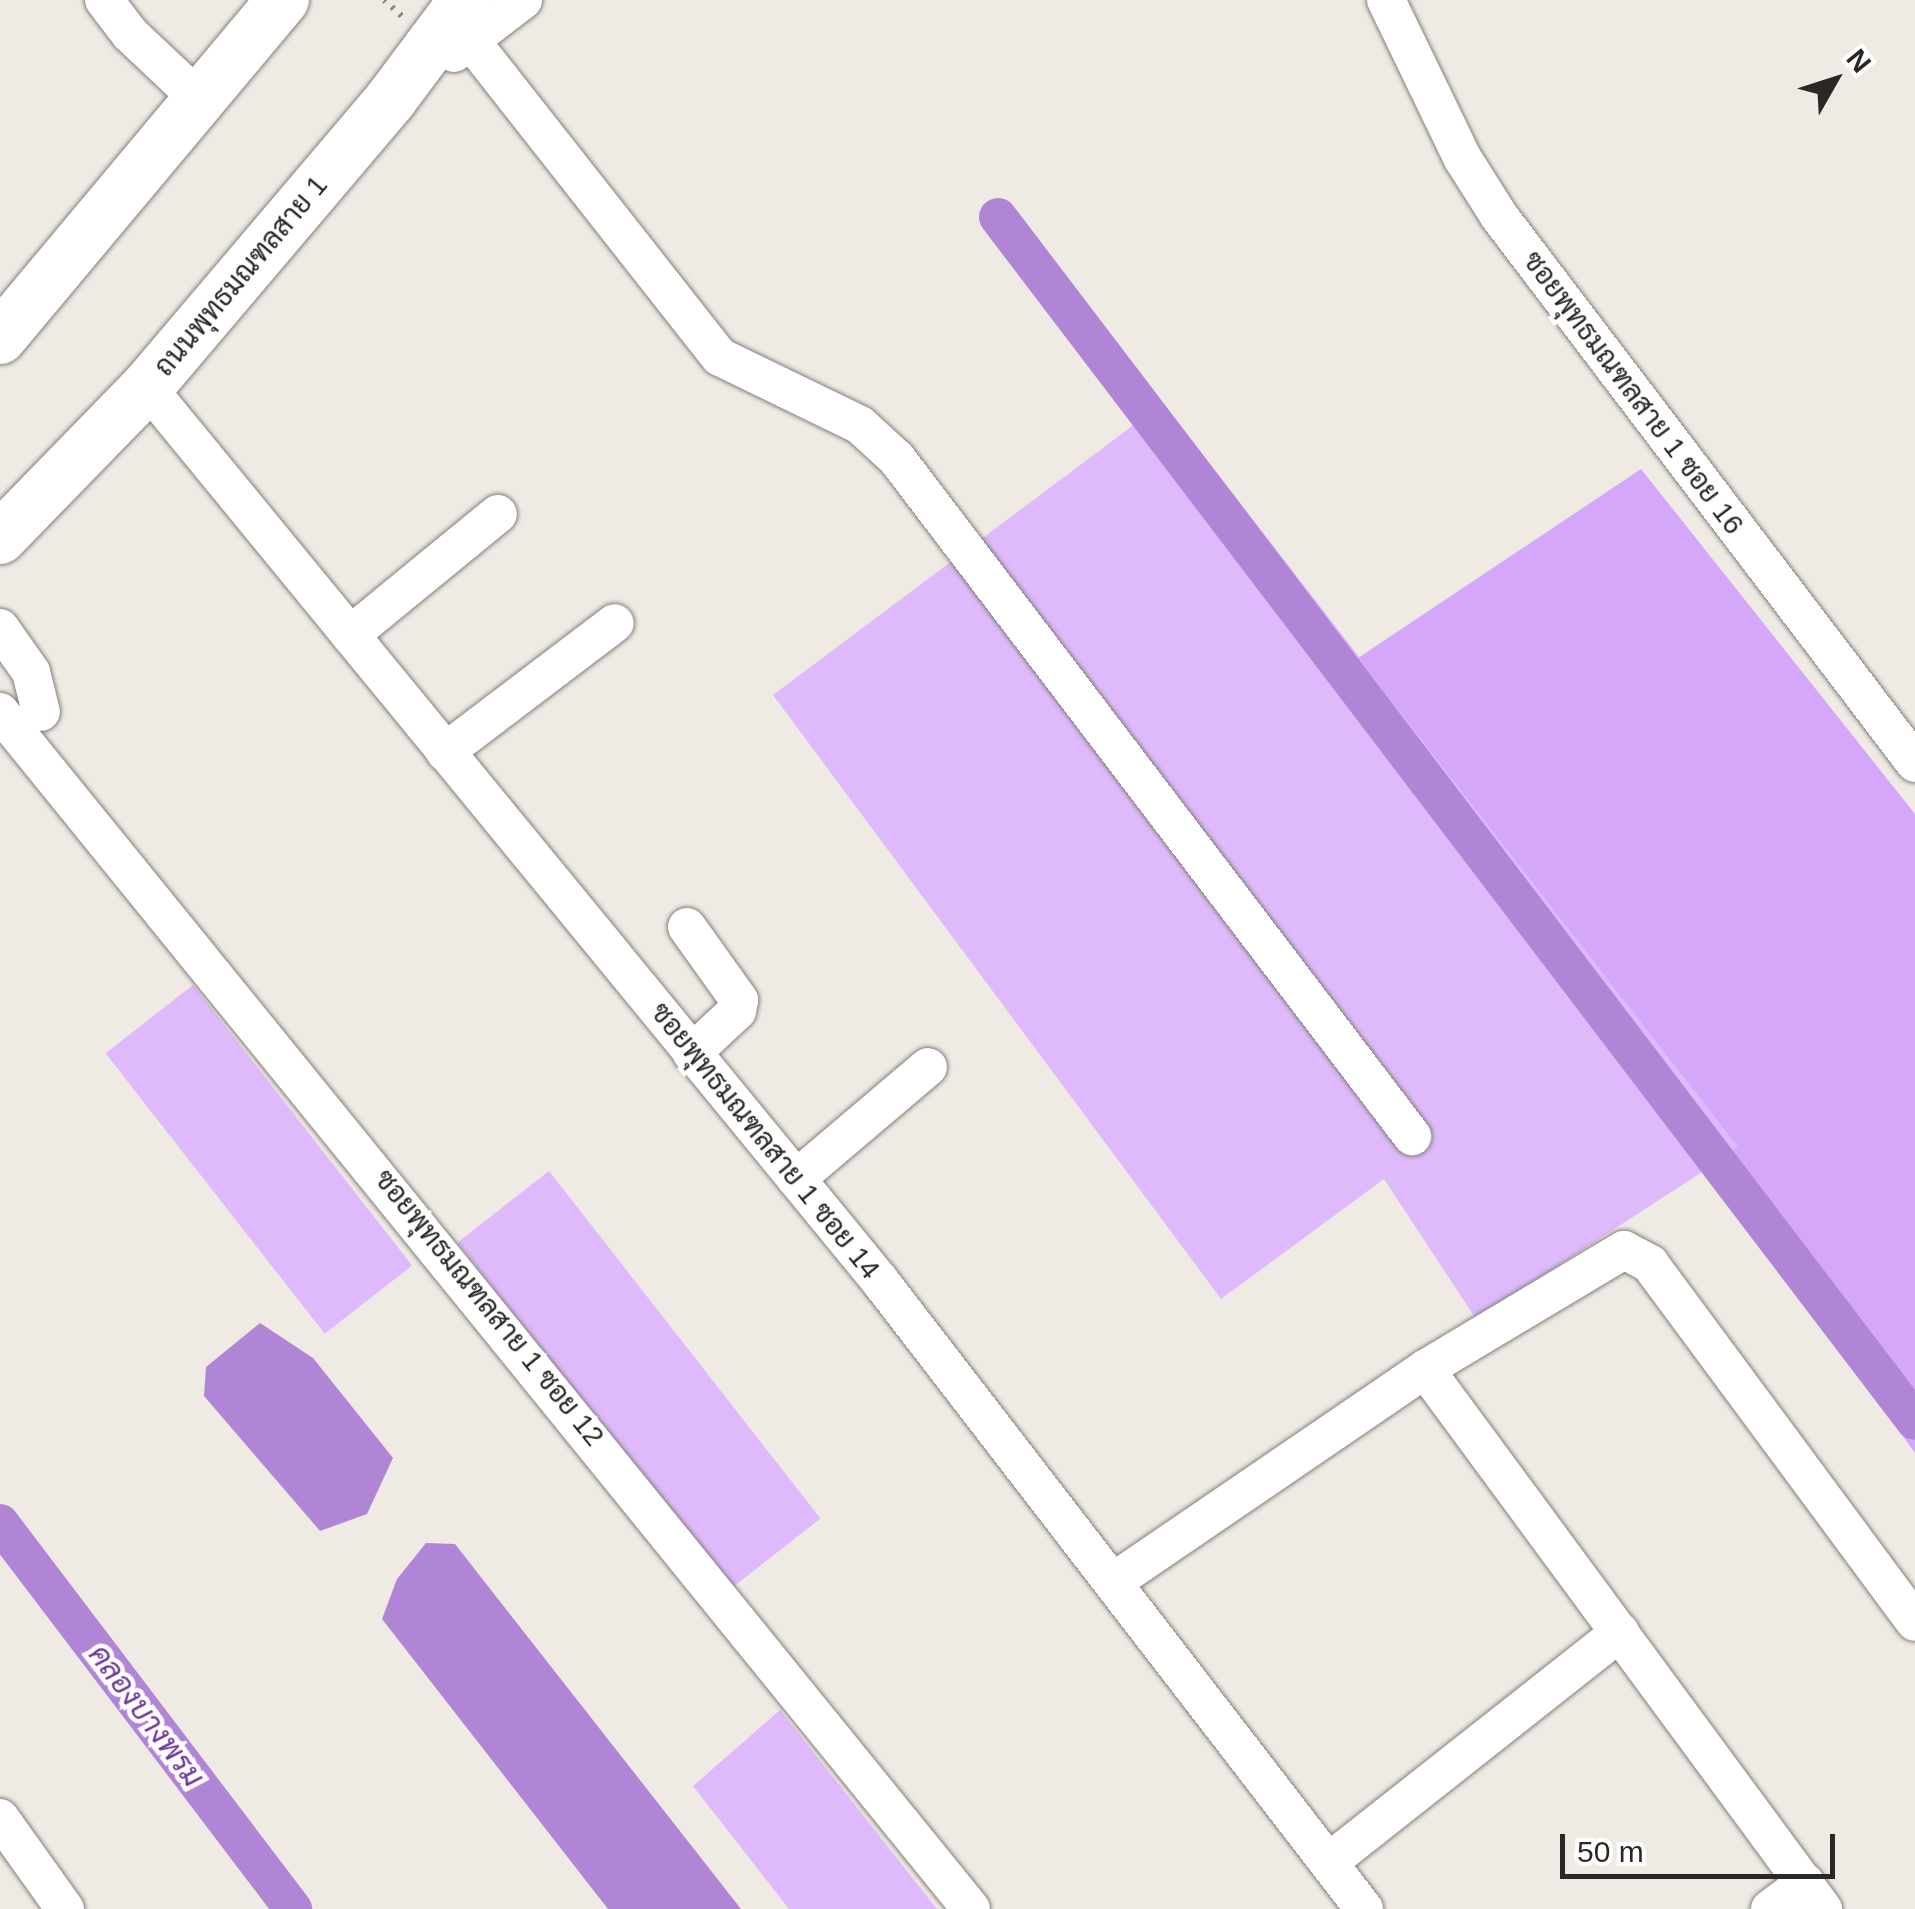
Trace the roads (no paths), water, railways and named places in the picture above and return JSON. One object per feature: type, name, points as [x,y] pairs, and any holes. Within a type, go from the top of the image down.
[{"type":"main road","points":[[5,319],[200,100],[283,0]]},
{"type":"main road","name":"ถนนพุทธมณฑลสาย 1","points":[[0,564],[14,526],[147,387],[391,100],[468,20]]},
{"type":"street","points":[[104,0],[130,34],[200,100]]},
{"type":"street","points":[[523,0],[468,20],[720,357],[860,426],[897,459],[1412,1136]]},
{"type":"street","name":"ซอยพุทธมณฑลสาย 1 ซอย 16","points":[[1386,0],[1463,159],[1499,216],[1915,763]]},
{"type":"street","name":"ซอยพุทธมณฑลสาย 1 ซอย 14","points":[[147,387],[796,1180],[1364,1909]]},
{"type":"street","points":[[350,635],[498,514]]},
{"type":"street","points":[[445,752],[615,623]]},
{"type":"street","points":[[0,628],[31,672],[42,712]]},
{"type":"street","name":"ซอยพุทธมณฑลสาย 1 ซอย 12","points":[[0,712],[972,1909]]},
{"type":"street","points":[[686,928],[738,1000],[737,1011],[692,1053]]},
{"type":"street","points":[[796,1180],[928,1067]]},
{"type":"street","points":[[1113,1582],[1425,1369],[1624,1250],[1636,1252],[1915,1622]]},
{"type":"street","points":[[1425,1369],[1814,1896],[1770,1909]]},
{"type":"street","points":[[1329,1862],[1620,1632]]},
{"type":"street","points":[[0,1818],[57,1906]]},
{"type":"waterway","points":[[998,217],[1915,1421]]},
{"type":"waterway","name":"คลองบางพรม","points":[[0,1523],[293,1909]]}]
